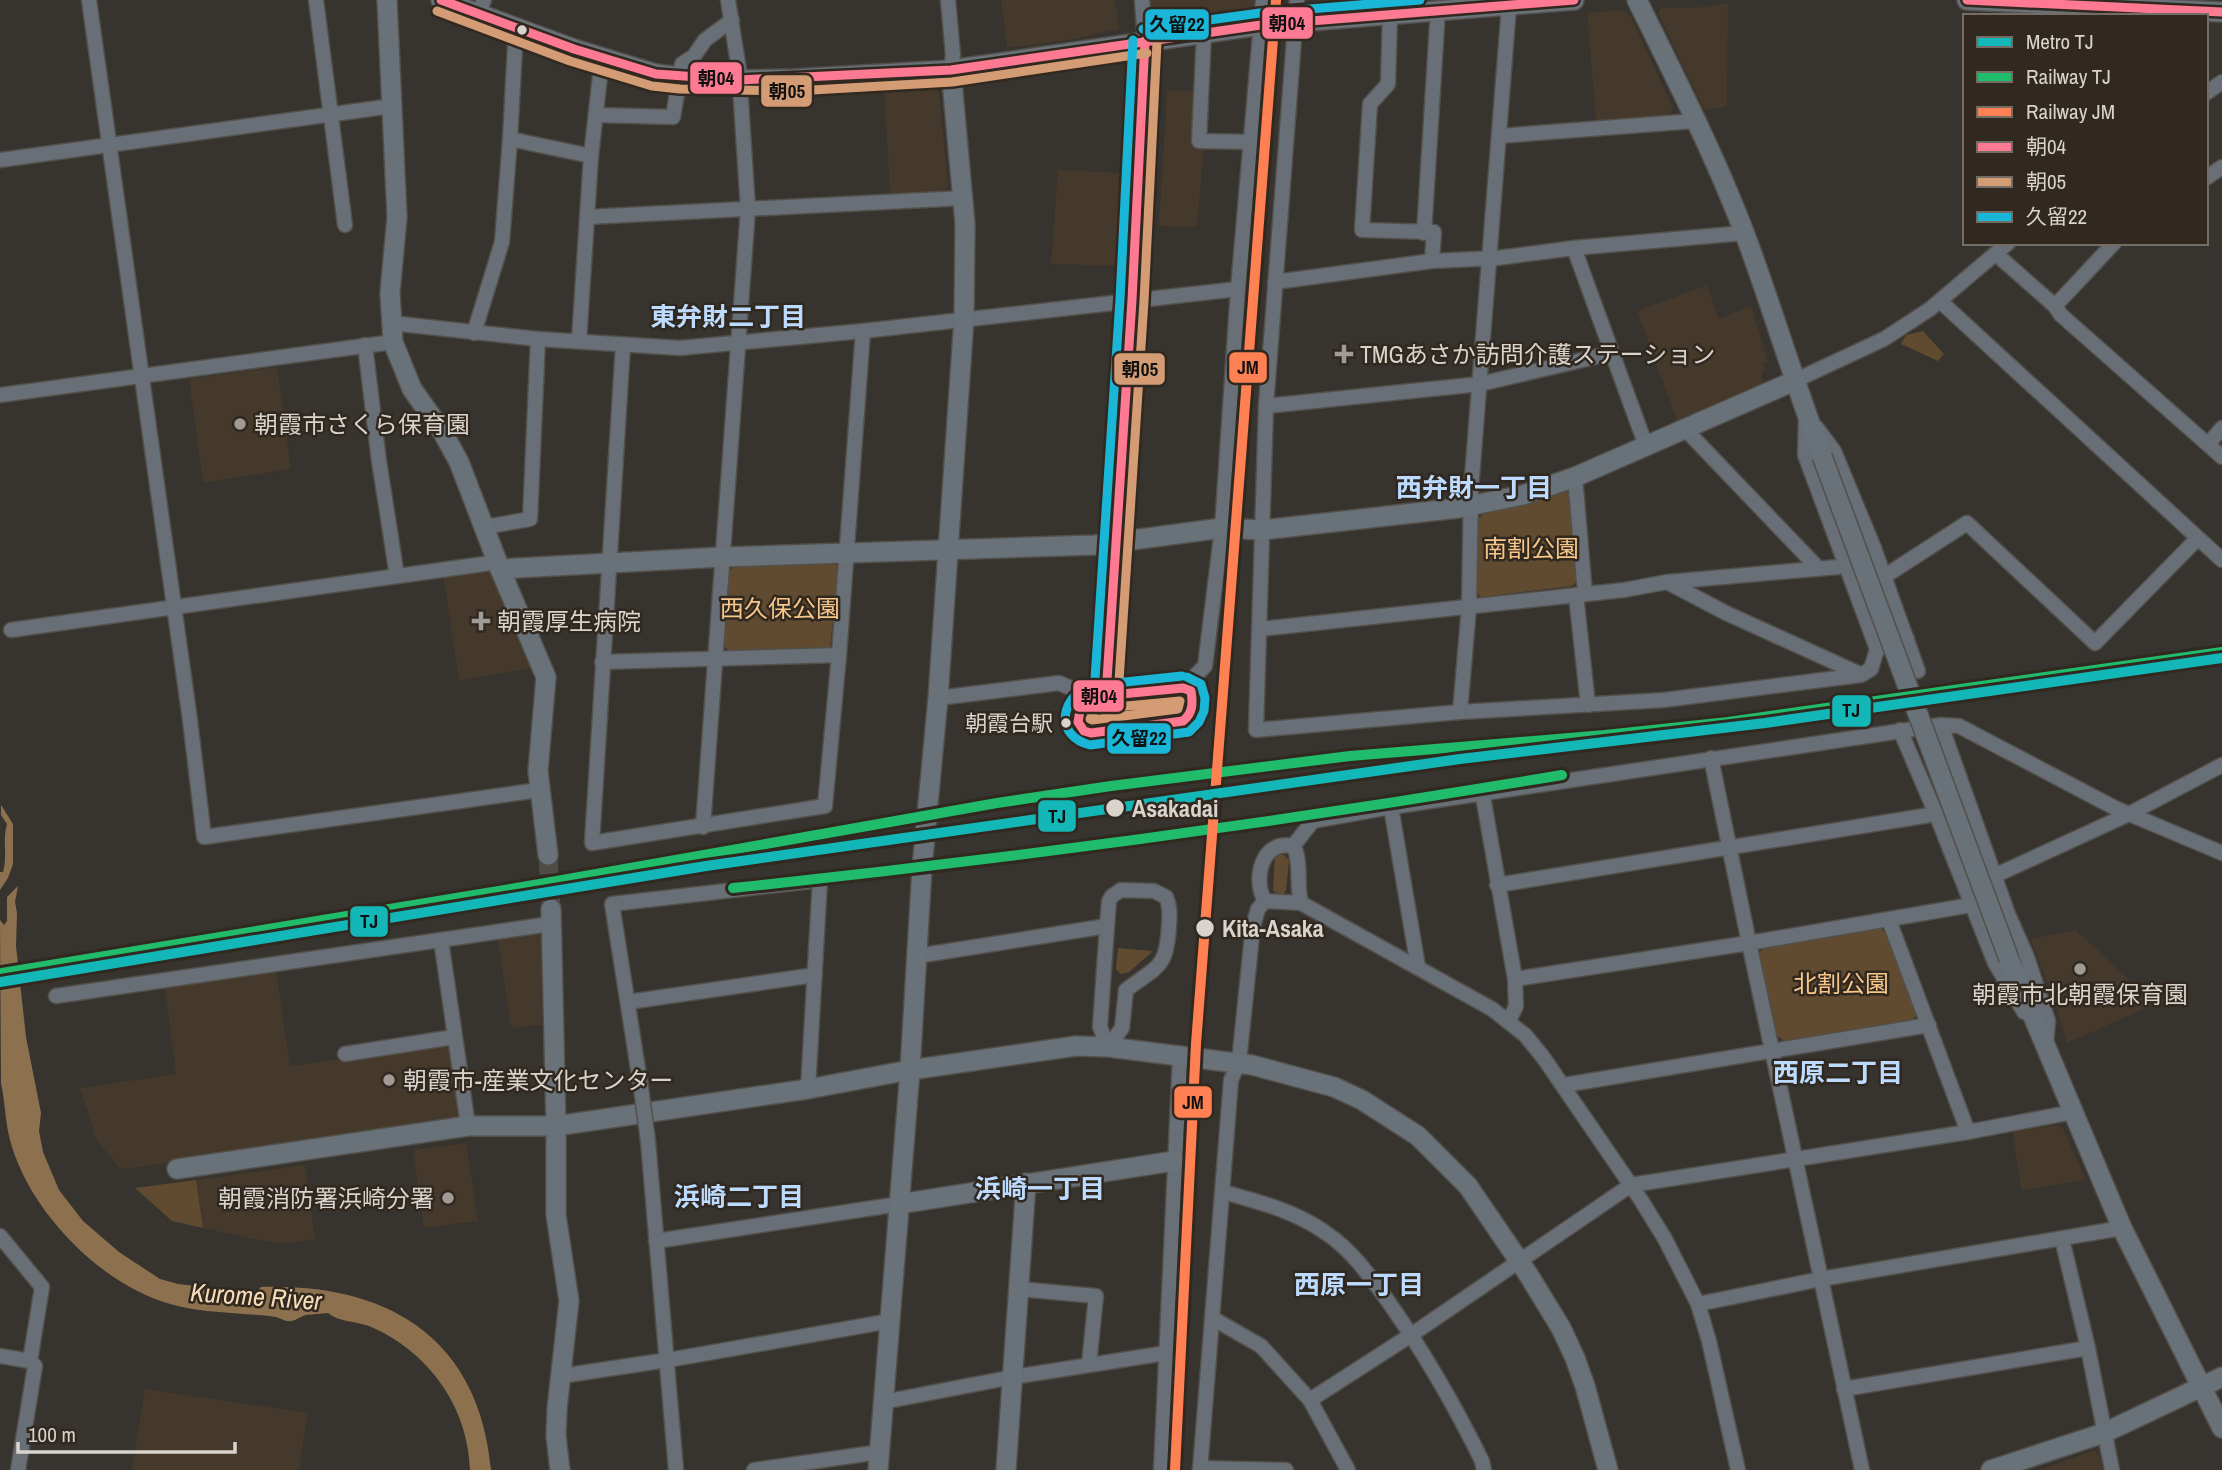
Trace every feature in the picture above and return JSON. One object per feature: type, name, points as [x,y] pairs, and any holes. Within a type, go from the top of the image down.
[{"type":"street","points":[[89,0],[204,837],[539,790]]},
{"type":"street","points":[[316,0],[345,225]]},
{"type":"street","points":[[387,0],[397,217],[392,265],[392,332],[412,389],[453,449],[546,677],[539,790],[548,856]]},
{"type":"street","points":[[441,0],[481,7],[516,28],[656,74],[740,80],[951,70],[1261,25],[1574,0]]},
{"type":"street","points":[[703,827],[748,209],[740,80],[728,0]]},
{"type":"street","points":[[754,1470],[879,1461],[910,1070],[922,868],[938,698],[964,318],[964,198],[951,70],[953,55],[948,0]]},
{"type":"street","points":[[1098,696],[1114,543],[1132,300],[1145,41],[1142,0]]},
{"type":"street","points":[[1183,688],[1205,666],[1222,528],[1238,289],[1263,0]]},
{"type":"street","points":[[1297,0],[1266,406],[1256,730],[1460,712],[1664,701],[1861,675],[1871,669],[1877,649],[1805,455],[1807,415]]},
{"type":"street","points":[[1637,0],[1695,121],[1744,233],[1794,381],[2009,959],[2122,1228],[2222,1428]]},
{"type":"street","points":[[1967,0],[2174,6],[2222,12]]},
{"type":"street","points":[[1460,712],[1480,384],[1509,6]]},
{"type":"street","points":[[1424,233],[1438,9]]},
{"type":"street","points":[[1390,14],[1388,84],[1370,104],[1362,230],[1434,232],[1432,261]]},
{"type":"street","points":[[596,114],[673,117],[682,64],[694,56],[705,40],[732,20]]},
{"type":"street","points":[[474,333],[502,242],[516,28]]},
{"type":"street","points":[[1203,33],[1199,141],[1252,142]]},
{"type":"street","points":[[579,341],[591,156],[602,58]]},
{"type":"street","points":[[0,160],[392,106]]},
{"type":"street","points":[[1499,136],[1695,121]]},
{"type":"street","points":[[510,139],[591,156]]},
{"type":"street","points":[[587,217],[964,198]]},
{"type":"street","points":[[1275,282],[1432,261],[1497,258],[1574,248],[1744,233]]},
{"type":"street","points":[[11,630],[397,576],[499,566],[1114,543],[1222,528],[1262,530],[1472,506],[1523,495],[1575,477],[1794,381],[1884,338],[1941,302],[2006,245]]},
{"type":"street","points":[[2055,306],[2112,245]]},
{"type":"street","points":[[1574,248],[1646,446]]},
{"type":"street","points":[[1996,254],[2222,457]]},
{"type":"street","points":[[0,395],[365,345],[392,332],[474,333],[680,348],[863,331],[1238,289]]},
{"type":"street","points":[[1941,302],[2222,560]]},
{"type":"street","points":[[623,345],[592,843],[825,806],[863,331]]},
{"type":"street","points":[[485,527],[530,519],[538,339]]},
{"type":"street","points":[[365,345],[397,576]]},
{"type":"street","points":[[1266,406],[1480,384],[1612,353]]},
{"type":"street","points":[[1807,415],[1834,451],[1885,576],[1918,671]]},
{"type":"street","points":[[2208,444],[2222,428]]},
{"type":"street","points":[[1685,429],[1818,568]]},
{"type":"street","points":[[1575,477],[1588,705]]},
{"type":"street","points":[[1885,576],[1967,523],[2095,643],[2197,539]]},
{"type":"street","points":[[1260,629],[1624,590],[1667,582],[1846,565],[1874,548]]},
{"type":"street","points":[[1667,582],[1726,613],[1861,675]]},
{"type":"street","points":[[1877,649],[1907,639]]},
{"type":"street","points":[[602,662],[839,655]]},
{"type":"street","points":[[938,698],[1059,683],[1098,696]]},
{"type":"street","points":[[1183,688],[1191,691],[1192,707],[1191,713],[1183,721],[1091,733],[1081,729],[1077,710],[1079,705],[1098,696],[1183,688]]},
{"type":"street","points":[[1941,725],[2048,1021],[2046,1049]]},
{"type":"street","points":[[1293,846],[1313,821],[1482,792],[1941,725],[1959,726],[2129,814],[2222,853]]},
{"type":"street","points":[[1900,730],[1994,963],[2046,1049]]},
{"type":"street","points":[[1711,758],[1862,1470]]},
{"type":"street","points":[[1994,876],[2129,814],[2222,765]]},
{"type":"street","points":[[1482,792],[1515,979],[1516,1006],[1509,1021]]},
{"type":"street","points":[[1391,807],[1418,967]]},
{"type":"street","points":[[1497,885],[1936,814]]},
{"type":"street","points":[[1265,901],[1260,886],[1262,860],[1277,846],[1293,846]]},
{"type":"street","points":[[1293,846],[1297,852],[1298,892],[1301,903]]},
{"type":"street","points":[[676,1470],[648,1141],[612,904],[820,880],[808,1088]]},
{"type":"street","points":[[1121,890],[1154,891],[1160,893],[1168,902],[1168,939],[1164,959],[1126,990],[1122,1028],[1108,1047],[1100,1027],[1110,901],[1112,896],[1121,890]]},
{"type":"street","points":[[1265,901],[1301,903],[1492,1009],[1525,1035],[1564,1084],[1631,1185],[1665,1240],[1698,1304],[1738,1470]]},
{"type":"street","points":[[1265,901],[1258,909],[1253,926],[1239,1062],[1231,1080],[1200,1469],[1286,1470]]},
{"type":"street","points":[[1515,979],[1971,905]]},
{"type":"street","points":[[56,996],[441,940],[550,917],[556,1215],[569,1301],[556,1436],[560,1470]]},
{"type":"street","points":[[1889,920],[1968,1132]]},
{"type":"street","points":[[917,956],[1107,926]]},
{"type":"street","points":[[441,940],[468,1126]]},
{"type":"street","points":[[1103,974],[1110,984],[1126,990]]},
{"type":"street","points":[[628,1002],[815,975]]},
{"type":"street","points":[[1564,1084],[1929,1025]]},
{"type":"street","points":[[345,1054],[454,1037]]},
{"type":"street","points":[[177,1169],[468,1126],[556,1126],[1076,1046],[1108,1047],[1239,1062],[1334,1087],[1390,1116],[1418,1136],[1468,1186],[1548,1305],[1575,1358],[1595,1418],[1608,1470]]},
{"type":"street","points":[[1161,1470],[1180,1057]]},
{"type":"street","points":[[1310,1400],[1411,1335],[1631,1185],[1968,1132],[2073,1112]]},
{"type":"street","points":[[656,1241],[1174,1161]]},
{"type":"street","points":[[1006,1470],[1026,1183]]},
{"type":"street","points":[[1223,1192],[1280,1208],[1328,1234],[1366,1270],[1450,1397],[1482,1461],[1483,1470]]},
{"type":"street","points":[[1698,1304],[1821,1279],[2122,1228]]},
{"type":"street","points":[[0,1236],[42,1287],[30,1361]]},
{"type":"street","points":[[2062,1239],[2088,1349],[2112,1470]]},
{"type":"street","points":[[1019,1289],[1096,1296],[1089,1364]]},
{"type":"street","points":[[1212,1318],[1261,1346],[1310,1400],[1348,1470]]},
{"type":"street","points":[[561,1376],[890,1321]]},
{"type":"street","points":[[1844,1389],[2088,1349]]},
{"type":"street","points":[[883,1402],[1013,1377],[1166,1353]]},
{"type":"street","points":[[0,1356],[30,1361],[35,1366],[18,1470]]},
{"type":"street","points":[[1991,1470],[2104,1433],[2222,1377]]},
{"type":"shaded area","points":[[1001,0],[1115,0],[1119,29],[1069,40],[1007,48]]},
{"type":"shaded area","points":[[1147,0],[1254,0],[1254,7],[1249,13],[1156,27],[1150,22]]},
{"type":"shaded area","points":[[1728,3],[1727,106],[1705,111],[1658,13],[1661,8],[1695,8]]},
{"type":"shaded area","points":[[1621,10],[1630,15],[1673,108],[1669,116],[1596,122],[1587,13]]},
{"type":"shaded area","points":[[932,85],[939,92],[948,185],[942,193],[890,194],[884,87]]},
{"type":"shaded area","points":[[1167,90],[1194,91],[1194,144],[1204,145],[1197,227],[1159,226]]},
{"type":"shaded area","points":[[1058,170],[1124,173],[1118,266],[1051,264]]},
{"type":"shaded area","points":[[1707,285],[1719,319],[1751,306],[1768,362],[1763,364],[1765,369],[1761,375],[1764,383],[1677,421],[1637,311]]},
{"type":"shaded area","name":"朝霞市さくら保育園","points":[[277,367],[291,469],[203,483],[189,379]]},
{"type":"shaded area","name":"朝霞厚生病院","points":[[491,568],[532,668],[459,681],[443,574]]},
{"type":"shaded area","name":"朝霞市北朝霞保育園","points":[[2076,930],[2155,1004],[2067,1043],[2054,999],[2030,939]]},
{"type":"shaded area","points":[[541,933],[542,1025],[511,1028],[498,939]]},
{"type":"shaded area","points":[[276,971],[290,1066],[451,1043],[460,1119],[124,1169],[118,1166],[96,1139],[80,1088],[176,1074],[165,987]]},
{"type":"shaded area","points":[[2056,1125],[2063,1128],[2086,1180],[2021,1191],[2013,1132]]},
{"type":"shaded area","points":[[466,1143],[478,1221],[424,1228],[413,1150]]},
{"type":"shaded area","points":[[305,1165],[315,1239],[279,1244],[203,1228],[196,1180]]},
{"type":"shaded area","points":[[145,1389],[308,1413],[299,1470],[132,1470]]},
{"type":"shaded area","points":[[2094,1450],[2100,1456],[2103,1470],[2039,1470]]},
{"type":"green space","points":[[1923,331],[1944,354],[1938,361],[1901,344],[1906,335]]},
{"type":"green space","name":"南割公園","points":[[1566,490],[1571,494],[1578,580],[1572,586],[1481,597],[1475,591],[1479,518],[1483,514],[1535,502]]},
{"type":"green space","name":"西久保公園","points":[[836,564],[839,570],[830,648],[729,651],[722,644],[727,572],[734,567]]},
{"type":"green space","points":[[1278,854],[1289,860],[1286,890],[1283,895],[1273,891],[1275,857]]},
{"type":"green space","name":"北割公園","points":[[1879,927],[1887,934],[1916,1015],[1911,1022],[1784,1041],[1776,1035],[1758,954],[1765,946]]},
{"type":"green space","points":[[1118,948],[1153,951],[1129,972],[1121,974],[1116,969]]},
{"type":"green space","points":[[196,1180],[203,1228],[172,1221],[135,1188]]},
{"type":"water","points":[[1,805],[13,824],[13,864],[0,890],[7,824],[1,815]]},
{"type":"water","name":"Kurome River","points":[[18,886],[15,902],[16,946],[26,1037],[41,1113],[39,1131],[43,1152],[59,1190],[83,1221],[119,1252],[160,1279],[178,1284],[255,1293],[261,1287],[307,1288],[348,1295],[386,1308],[419,1327],[446,1353],[468,1385],[483,1424],[491,1470],[470,1470],[468,1446],[462,1424],[441,1383],[409,1350],[390,1337],[369,1326],[342,1320],[328,1313],[306,1315],[286,1321],[272,1316],[207,1311],[170,1304],[143,1294],[92,1261],[69,1240],[49,1216],[31,1190],[18,1163],[9,1136],[1,1083],[0,920],[4,925],[7,921],[7,897]]},
{"type":"tunnel","points":[[548,855],[551,909]]},
{"type":"metro line","name":"TJ","points":[[0,982],[706,866],[1460,759],[1765,723],[2222,658]]},
{"type":"rail line","name":"JM","points":[[1175,1470],[1196,1044],[1276,0]]},
{"type":"rail line","name":"TJ","points":[[2,973],[534,885],[997,803],[1111,786],[1350,756],[1728,722],[2222,652]]},
{"type":"rail line","name":"TJ","points":[[733,888],[1149,838],[1562,775]]},
{"type":"transit line","name":"朝04","points":[[441,0],[574,49],[656,74],[740,80],[951,70],[1261,25],[1574,0]]},
{"type":"transit line","name":"久留22","points":[[1143,29],[1260,13],[1420,0]]},
{"type":"transit line","name":"朝04","points":[[1967,0],[2222,12]]},
{"type":"transit line","name":"朝05","points":[[437,11],[570,61],[652,86],[680,89],[795,91],[952,82],[1147,53]]},
{"type":"transit line","name":"久留22","points":[[1094,694],[1120,299],[1133,40]]},
{"type":"transit line","name":"朝04","points":[[1106,695],[1132,300],[1145,41]]},
{"type":"transit line","name":"朝05","points":[[1118,696],[1144,301],[1157,42]]},
{"type":"transit line","name":"久留22","points":[[1182,676],[1087,686],[1071,701],[1067,709],[1067,727],[1079,741],[1090,745],[1189,732],[1199,722],[1204,711],[1205,698],[1201,684],[1187,677]]},
{"type":"transit line","name":"朝04","points":[[1183,688],[1191,691],[1192,700],[1190,711],[1183,721],[1091,733],[1084,731],[1078,722],[1081,705],[1091,697],[1183,688]]},
{"type":"transit line","name":"朝05","points":[[1180,701],[1178,709],[1090,719],[1095,709],[1180,701]]},
{"type":"place","name":"TMGあさか訪問介護ステーション","points":[[1344,354]]},
{"type":"place","name":"朝霞市さくら保育園","points":[[240,424]]},
{"type":"place","name":"朝霞厚生病院","points":[[481,621]]},
{"type":"place","name":"朝霞台駅","points":[[1066,723]]},
{"type":"place","name":"Asakadai","points":[[1115,808]]},
{"type":"place","name":"Kita-Asaka","points":[[1205,928]]},
{"type":"place","name":"朝霞市北朝霞保育園","points":[[2080,969]]},
{"type":"place","name":"朝霞市-産業文化センター","points":[[389,1080]]},
{"type":"place","name":"朝霞消防署浜崎分署","points":[[448,1198]]},
{"type":"district","name":"東弁財二丁目","points":[[728,316]]},
{"type":"district","name":"西弁財一丁目","points":[[1474,487]]},
{"type":"district","name":"西原二丁目","points":[[1838,1072]]},
{"type":"district","name":"浜崎一丁目","points":[[1040,1188]]},
{"type":"district","name":"浜崎二丁目","points":[[739,1196]]},
{"type":"district","name":"西原一丁目","points":[[1359,1284]]}]
